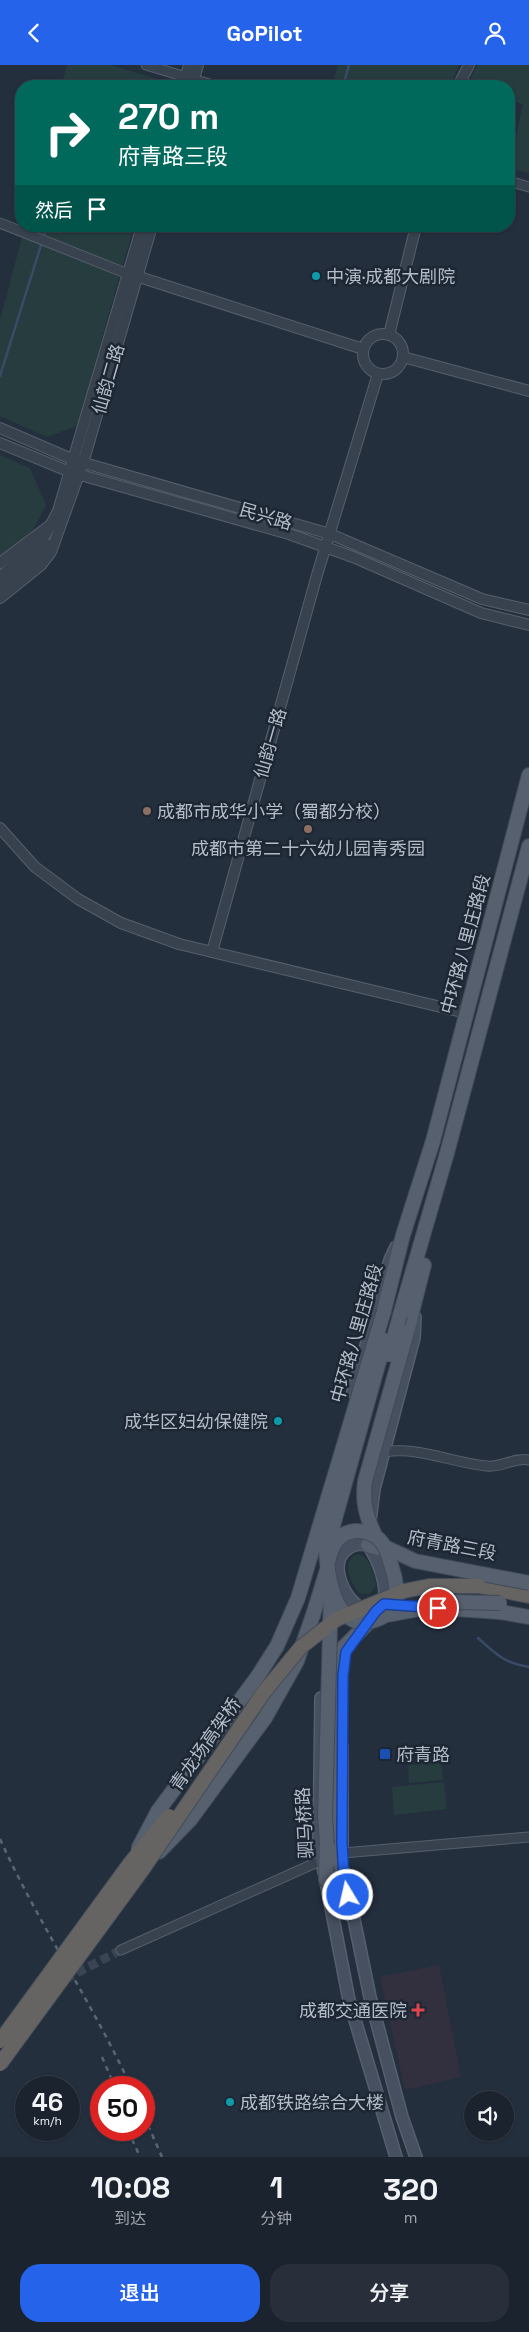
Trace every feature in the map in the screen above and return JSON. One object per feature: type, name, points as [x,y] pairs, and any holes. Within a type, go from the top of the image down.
[{"type":"highway","name":"青龙场高架桥","points":[[0,2041],[137,1866],[169,1815],[290,1646],[321,1620],[344,1605],[388,1587],[432,1578],[480,1579],[529,1588]]},
{"type":"highway","name":"青龙场高架桥","points":[[0,2065],[137,1866],[264,1692],[301,1647],[337,1619],[404,1591],[429,1586],[478,1585],[529,1596]]},
{"type":"main road","name":"中环路八里庄路段","points":[[137,1866],[190,1820],[265,1718],[297,1661],[348,1505],[392,1313],[403,1235],[433,1141],[529,775]]},
{"type":"main road","name":"中环路八里庄路段","points":[[137,1866],[158,1811],[253,1684],[277,1646],[298,1598],[392,1313],[448,1153],[529,846]]},
{"type":"main road","points":[[433,1141],[428,1176],[327,1546],[332,1566],[350,1601],[376,1613],[500,1612],[529,1617]]},
{"type":"main road","points":[[326,1880],[335,1848],[334,1817],[338,1667],[344,1647],[376,1613],[384,1585],[364,1509],[365,1481],[416,1298],[448,1153]]},
{"type":"main road","points":[[403,1235],[390,1260],[324,1498],[332,1566],[325,1817],[344,1878],[370,1997],[402,2117],[416,2157]]},
{"type":"main road","points":[[371,1540],[374,1489],[414,1338],[416,1298]]},
{"type":"main road","name":"府青路三段","points":[[332,1566],[334,1543],[345,1534],[363,1531],[371,1540],[427,1562],[529,1577]]},
{"type":"main road","points":[[371,1540],[405,1558],[423,1563],[529,1583]]},
{"type":"main road","points":[[331,1588],[343,1613],[355,1622],[395,1604],[396,1580],[385,1547]]},
{"type":"main road","points":[[376,1613],[457,1602],[500,1603],[529,1608]]},
{"type":"main road","name":"驷马桥路","points":[[376,1613],[332,1655],[322,1678],[318,1779],[319,1846],[332,1922],[349,2000],[396,2157]]},
{"type":"street","points":[[146,65],[184,80]]},
{"type":"street","points":[[189,65],[189,80]]},
{"type":"street","points":[[190,80],[198,65]]},
{"type":"street","points":[[461,80],[469,65]]},
{"type":"street","points":[[515,183],[529,187]]},
{"type":"street","points":[[0,223],[15,229]]},
{"type":"street","points":[[22,232],[133,275],[363,349]]},
{"type":"street","name":"仙韵二路","points":[[133,275],[141,232]]},
{"type":"street","name":"仙韵二路","points":[[0,587],[48,546],[75,474],[133,275],[150,232]]},
{"type":"street","points":[[389,335],[415,232]]},
{"type":"street","points":[[376,335],[389,335],[400,344],[403,357],[396,370],[390,373],[378,374],[367,367],[362,355],[363,349],[366,343],[376,335]]},
{"type":"street","points":[[403,357],[529,391]]},
{"type":"street","name":"仙韵一路","points":[[212,952],[326,547],[378,374]]},
{"type":"street","name":"民兴路","points":[[0,428],[78,462],[330,534],[482,599],[529,610]]},
{"type":"street","name":"民兴路","points":[[0,443],[75,474],[289,533],[481,613],[529,625]]},
{"type":"street","points":[[0,563],[56,527]]},
{"type":"street","name":"仙韵二路","points":[[0,577],[35,548],[56,527]]},
{"type":"street","name":"仙韵二路","points":[[0,598],[40,565],[51,552],[56,527]]},
{"type":"street","points":[[0,828],[35,867],[78,899],[121,923],[178,944],[466,1013]]},
{"type":"street","points":[[384,1452],[402,1449],[489,1467],[522,1459],[529,1460]]},
{"type":"street","points":[[335,1848],[529,1837]]},
{"type":"street","points":[[121,1950],[322,1860]]},
{"type":"street","points":[[0,2065],[24,2034],[36,2001],[47,1988]]},
{"type":"shaded area","name":"成都交通医院","points":[[439,1965],[461,2077],[405,2090],[380,1977]]},
{"type":"green space","points":[[67,65],[111,65],[161,80],[63,80]]},
{"type":"green space","points":[[338,65],[459,65],[453,80],[334,80]]},
{"type":"green space","points":[[477,65],[529,65],[529,173],[515,170],[515,141],[523,104],[515,102],[515,80],[470,80]]},
{"type":"green space","points":[[23,232],[132,232],[77,426],[47,437],[0,416],[0,320]]},
{"type":"green space","points":[[0,455],[30,468],[46,505],[33,530],[0,558]]},
{"type":"green space","points":[[358,1554],[366,1559],[374,1576],[376,1585],[370,1594],[359,1593],[348,1572],[349,1561]]},
{"type":"green space","points":[[441,1761],[443,1780],[409,1783],[408,1765]]},
{"type":"green space","points":[[444,1782],[447,1809],[394,1815],[392,1787]]},
{"type":"waterway","points":[[345,80],[349,65]]},
{"type":"waterway","points":[[0,376],[45,232]]},
{"type":"waterway","points":[[478,1638],[495,1653],[507,1660],[529,1667]]},
{"type":"tunnel","points":[[65,1979],[121,1950]]},
{"type":"railway","points":[[0,1839],[31,1902],[100,2024],[126,2076]]},
{"type":"railway","points":[[102,2057],[110,2076]]},
{"type":"railway","points":[[133,2141],[140,2157]]},
{"type":"railway","points":[[155,2141],[162,2157]]},
{"type":"place","name":"中演·成都大剧院","points":[[316,276]]},
{"type":"place","name":"成都市成华小学（蜀都分校）","points":[[147,811]]},
{"type":"place","name":"成都市第二十六幼儿园青秀园","points":[[308,829]]},
{"type":"place","name":"成华区妇幼保健院","points":[[278,1421]]},
{"type":"place","name":"府青路","points":[[385,1754]]},
{"type":"place","name":"成都交通医院","points":[[418,2010]]},
{"type":"place","name":"成都铁路综合大楼","points":[[230,2102]]},
{"type":"route","points":[[348,1895],[344,1878],[342,1842],[343,1676],[346,1652],[376,1611],[384,1604],[438,1608]]}]
